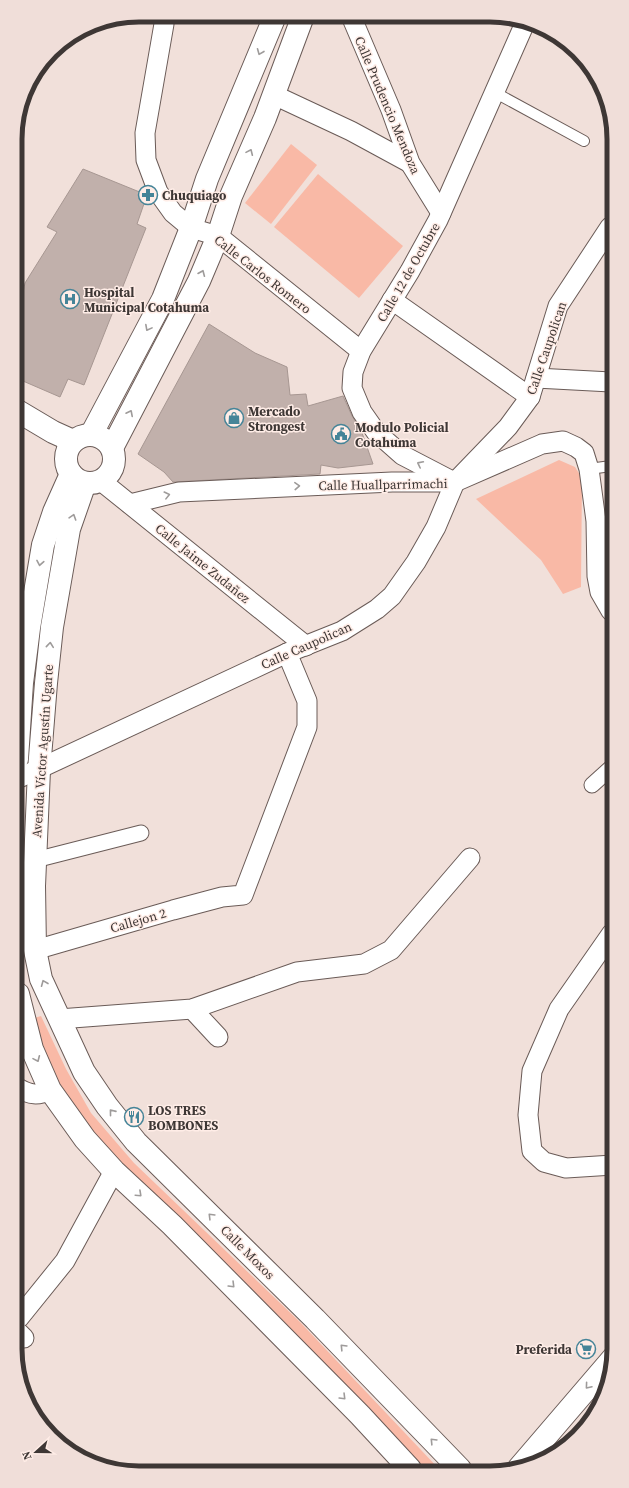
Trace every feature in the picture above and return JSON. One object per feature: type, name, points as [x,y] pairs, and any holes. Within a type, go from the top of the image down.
[{"type":"street","name":"Calle Carlos Romero","points":[[164,22],[145,133],[146,160],[158,192],[173,213],[192,228],[218,236],[361,351]]},
{"type":"street","points":[[22,414],[53,432],[77,442],[103,438],[112,448],[115,463],[112,471],[86,480],[67,467],[66,458],[77,442],[163,299],[192,228],[207,178],[272,22]]},
{"type":"street","points":[[112,448],[199,281],[218,236],[230,196],[274,95],[301,22]]},
{"type":"street","name":"Calle Prudencio Mendoza","points":[[354,22],[391,110],[410,163],[441,212]]},
{"type":"street","name":"Calle 12 de Octubre","points":[[455,482],[402,455],[376,432],[366,417],[352,388],[352,372],[361,351],[410,271],[441,212],[522,26]]},
{"type":"street","points":[[274,95],[351,131],[410,163]]},
{"type":"street","name":"Calle Caupolican","points":[[22,777],[287,653],[342,632],[377,609],[392,596],[416,562],[436,527],[455,482],[508,427],[530,397],[558,306],[607,232]]},
{"type":"street","points":[[392,300],[530,397]]},
{"type":"street","points":[[536,378],[607,382]]},
{"type":"street","name":"Calle Huallparrimachi","points":[[130,504],[179,492],[392,482],[455,482],[542,444],[563,441],[576,447],[584,453],[589,469],[596,521],[597,576],[600,592],[607,604]]},
{"type":"street","name":"Calle Jaime Zudañez","points":[[86,480],[130,504],[306,646]]},
{"type":"street","name":"Avenida Víctor Agustín Ugarte","points":[[22,683],[29,628],[43,545],[54,512],[86,480]]},
{"type":"street","name":"Avenida Víctor Agustín Ugarte","points":[[59,1019],[41,979],[35,950],[35,860],[39,770],[56,605],[69,529],[86,480]]},
{"type":"street","name":"Callejon 2","points":[[35,950],[222,897],[243,895],[307,727],[307,701],[287,653]]},
{"type":"street","points":[[592,785],[607,772]]},
{"type":"street","points":[[35,860],[141,833]]},
{"type":"street","points":[[59,1019],[192,1008],[297,972],[364,964],[391,950],[470,858]]},
{"type":"street","points":[[607,940],[559,1010],[532,1071],[528,1115],[532,1151],[544,1162],[566,1168],[607,1165]]},
{"type":"street","points":[[192,1008],[218,1037]]},
{"type":"street","points":[[22,1010],[32,1049],[50,1090],[85,1139],[114,1171],[172,1225],[260,1313],[360,1415],[407,1466]]},
{"type":"street","name":"Calle Moxos","points":[[59,1019],[84,1072],[107,1106],[136,1142],[316,1319],[457,1466]]},
{"type":"street","points":[[22,1090],[30,1094],[42,1094],[50,1090]]},
{"type":"street","points":[[22,1314],[65,1260],[114,1171]]},
{"type":"street","points":[[526,1460],[605,1367]]},
{"type":"lane","points":[[494,92],[584,141]]},
{"type":"lane","points":[[589,469],[607,467]]},
{"type":"shaded area","points":[[291,144],[317,165],[271,224],[245,203]]},
{"type":"shaded area","points":[[318,174],[403,246],[359,298],[274,227]]},
{"type":"shaded area","points":[[559,460],[575,467],[582,478],[581,587],[563,594],[541,560],[476,499]]},
{"type":"shaded area","points":[[41,1016],[66,1069],[91,1113],[134,1163],[300,1322],[436,1466],[421,1466],[290,1329],[122,1166],[81,1118],[55,1078],[31,1019]]},
{"type":"building","name":"Hospital Municipal Cotahuma","points":[[83,169],[147,195],[137,224],[146,228],[84,385],[68,379],[60,397],[22,381],[22,298],[25,283],[57,232],[47,227]]},
{"type":"building","name":"Mercado Strongest","points":[[209,324],[255,353],[287,367],[290,395],[306,394],[308,406],[343,396],[352,416],[361,430],[373,464],[338,468],[321,465],[320,474],[173,482],[164,472],[138,454]]},
{"type":"place","name":"Chuquiago","points":[[148,195]]},
{"type":"place","name":"Hospital Municipal Cotahuma","points":[[70,299]]},
{"type":"place","name":"Mercado Strongest","points":[[234,418]]},
{"type":"place","name":"Modulo Policial Cotahuma","points":[[341,434]]},
{"type":"place","name":"LOS TRES BOMBONES","points":[[134,1117]]},
{"type":"place","name":"Preferida","points":[[586,1349]]}]
